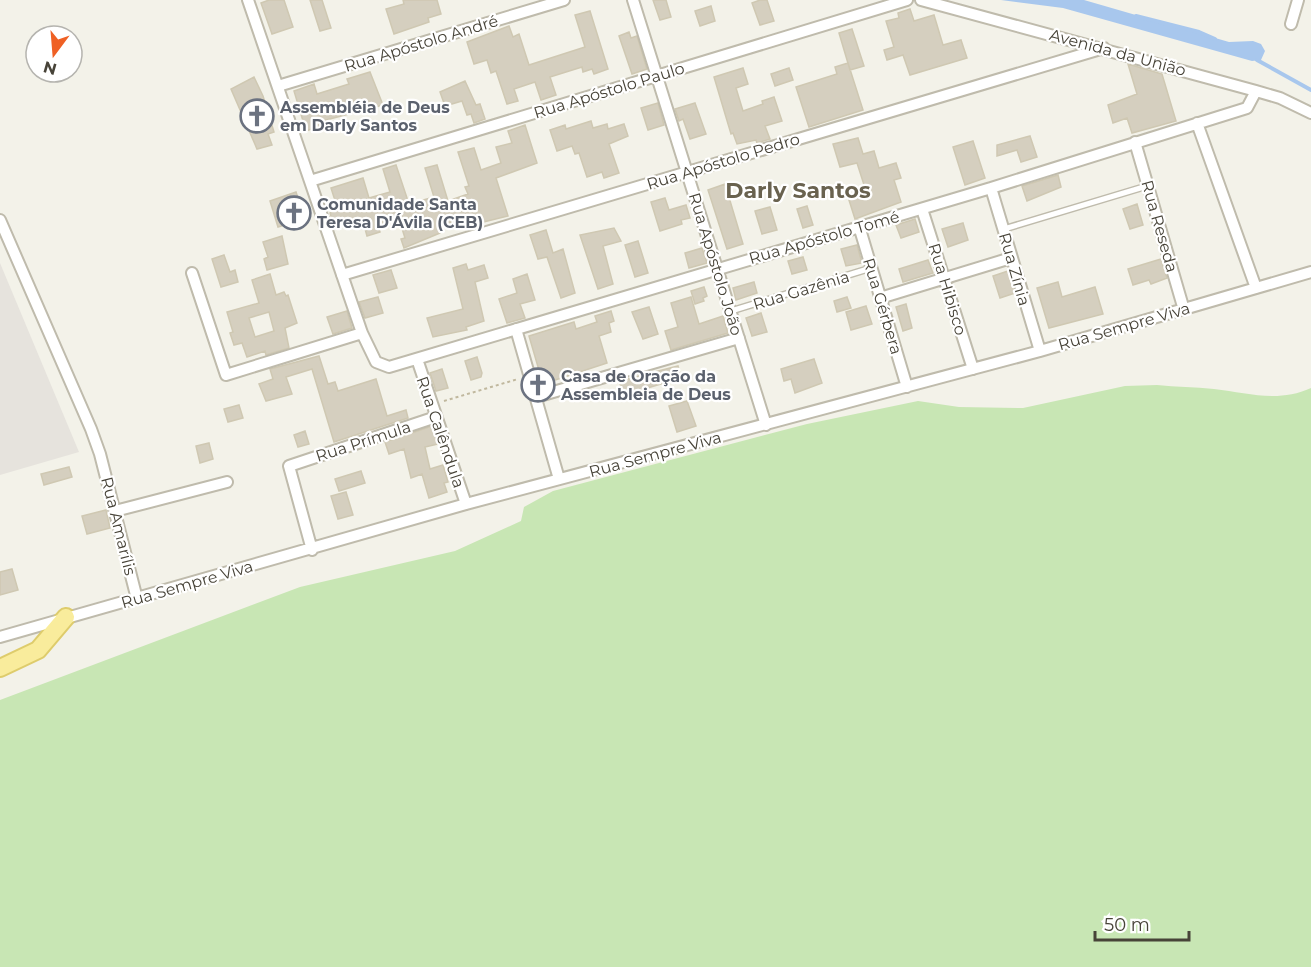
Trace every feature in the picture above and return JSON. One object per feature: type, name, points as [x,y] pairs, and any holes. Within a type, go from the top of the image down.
[{"type":"main road","points":[[0,668],[38,650],[66,617]]},
{"type":"street","points":[[192,273],[226,375],[362,333],[248,0]]},
{"type":"street","name":"Rua Apóstolo André","points":[[278,86],[564,0]]},
{"type":"street","name":"Rua Apóstolo João","points":[[633,0],[766,425]]},
{"type":"street","name":"Rua Apóstolo Paulo","points":[[310,181],[907,0]]},
{"type":"street","name":"Avenida da União","points":[[921,0],[1256,91],[1280,98],[1311,113]]},
{"type":"street","points":[[1291,24],[1298,0]]},
{"type":"street","name":"Rua Apóstolo Pedro","points":[[342,275],[1104,48]]},
{"type":"street","name":"Rua Apóstolo Tomé","points":[[362,333],[371,355],[382,365],[397,366],[718,268],[922,209],[1247,108],[1256,91]]},
{"type":"street","points":[[1197,123],[1256,288]]},
{"type":"street","name":"Rua Reseda","points":[[1135,142],[1184,309]]},
{"type":"street","name":"Rua Zínia","points":[[991,188],[1040,351]]},
{"type":"street","name":"Rua Hibisco","points":[[922,209],[946,278],[973,369]]},
{"type":"street","name":"Rua Amarílis","points":[[0,220],[81,401],[100,454],[137,599]]},
{"type":"street","name":"Rua Gérbera","points":[[859,226],[907,387]]},
{"type":"street","points":[[880,298],[1011,258]]},
{"type":"street","name":"Rua Sempre Viva","points":[[0,637],[312,550],[466,504],[1040,351],[1311,272]]},
{"type":"street","points":[[516,329],[559,479]]},
{"type":"street","points":[[536,397],[739,338]]},
{"type":"street","name":"Rua Calêndula","points":[[417,359],[466,504]]},
{"type":"street","name":"Rua Prímula","points":[[312,550],[289,466],[436,417]]},
{"type":"street","points":[[115,511],[227,482]]},
{"type":"lane","points":[[1004,229],[1149,186]]},
{"type":"lane","name":"Rua Gazênia","points":[[731,311],[871,268]]},
{"type":"path","points":[[432,405],[530,375]]},
{"type":"shaded area","points":[[0,263],[79,452],[0,475]]},
{"type":"green space","points":[[1157,385],[1275,396],[1299,393],[1311,388],[1311,967],[0,967],[0,700],[300,587],[455,551],[521,521],[524,507],[553,491],[807,424],[918,401],[959,407],[1023,408],[1125,386]]},
{"type":"water","points":[[1001,0],[1084,0],[1229,42],[1253,41],[1261,44],[1265,51],[1261,60],[1252,61],[1063,8]]},
{"type":"building","points":[[269,0],[284,0],[293,27],[272,34],[261,3]]},
{"type":"building","points":[[310,0],[322,0],[331,28],[320,31]]},
{"type":"building","points":[[403,0],[437,0],[441,14],[428,18],[429,22],[394,34],[386,9],[404,4]]},
{"type":"building","points":[[653,0],[666,0],[671,17],[660,20]]},
{"type":"building","points":[[767,0],[774,21],[760,25],[752,3]]},
{"type":"building","points":[[711,6],[715,21],[700,26],[695,11]]},
{"type":"building","points":[[910,9],[914,21],[934,15],[943,45],[961,40],[967,58],[910,75],[903,55],[887,60],[884,50],[894,47],[886,21],[899,18],[898,13]]},
{"type":"building","points":[[590,11],[608,69],[594,74],[592,69],[583,72],[582,67],[550,77],[556,95],[541,100],[535,82],[514,89],[518,101],[507,104],[496,71],[491,73],[487,60],[474,64],[467,42],[509,26],[513,37],[519,34],[529,65],[585,47],[575,15]]},
{"type":"building","points":[[852,29],[864,66],[850,70],[839,33]]},
{"type":"building","points":[[629,32],[631,38],[637,36],[647,69],[632,74],[619,36]]},
{"type":"building","points":[[848,63],[863,110],[809,127],[796,87],[837,74],[835,67]]},
{"type":"building","points":[[1128,64],[1162,74],[1176,121],[1132,133],[1127,118],[1113,123],[1108,105],[1137,94]]},
{"type":"building","points":[[743,68],[748,84],[736,88],[743,111],[763,104],[762,101],[774,97],[782,121],[765,126],[770,139],[757,143],[756,140],[737,144],[733,133],[731,134],[714,77]]},
{"type":"building","points":[[789,68],[793,80],[775,86],[771,74]]},
{"type":"building","points":[[370,72],[383,105],[326,120],[327,124],[306,131],[294,91],[314,84],[317,94],[349,84],[347,79]]},
{"type":"building","points":[[254,77],[263,96],[274,132],[268,134],[272,145],[257,149],[231,89]]},
{"type":"building","points":[[465,81],[476,105],[480,104],[485,119],[474,123],[471,114],[467,115],[462,101],[445,106],[440,92]]},
{"type":"building","points":[[658,103],[664,125],[648,130],[641,108]]},
{"type":"building","points":[[695,103],[706,134],[690,139],[683,119],[679,121],[675,109]]},
{"type":"building","points":[[591,121],[593,128],[607,124],[608,129],[624,124],[628,136],[609,144],[619,173],[604,178],[602,172],[587,177],[579,153],[575,154],[572,146],[557,151],[550,130],[565,125],[566,129]]},
{"type":"building","points":[[525,125],[537,163],[496,178],[508,216],[459,228],[457,221],[438,227],[440,233],[404,248],[401,239],[405,238],[399,219],[378,225],[380,232],[367,236],[362,218],[334,226],[330,213],[338,210],[331,188],[363,178],[369,198],[390,192],[383,169],[396,165],[409,204],[434,197],[425,168],[437,165],[448,201],[468,194],[465,187],[469,186],[458,152],[474,148],[481,170],[501,163],[496,147],[512,143],[508,131]]},
{"type":"building","points":[[1030,136],[1037,157],[1021,162],[1017,150],[997,156],[997,145]]},
{"type":"building","points":[[858,138],[863,154],[874,151],[879,168],[896,163],[901,178],[894,180],[901,202],[855,219],[848,197],[866,191],[857,163],[840,167],[833,144]]},
{"type":"building","points":[[973,141],[985,178],[965,185],[953,147]]},
{"type":"building","points":[[1058,175],[1061,187],[1027,201],[1022,186]]},
{"type":"building","points":[[725,184],[743,244],[727,249],[708,190]]},
{"type":"building","points":[[296,192],[305,219],[278,227],[270,201]]},
{"type":"building","points":[[665,198],[669,210],[686,205],[690,218],[681,220],[682,224],[660,231],[651,202]]},
{"type":"building","points":[[1137,204],[1143,225],[1130,229],[1123,209]]},
{"type":"building","points":[[807,206],[813,225],[803,228],[797,209]]},
{"type":"building","points":[[770,207],[777,230],[762,234],[755,211]]},
{"type":"building","points":[[915,219],[919,232],[901,238],[896,225]]},
{"type":"building","points":[[963,223],[968,240],[948,247],[942,229]]},
{"type":"building","points":[[614,228],[621,241],[603,246],[613,284],[598,289],[580,235]]},
{"type":"building","points":[[546,230],[553,253],[563,249],[575,293],[561,298],[547,257],[538,259],[530,235]]},
{"type":"building","points":[[282,236],[288,264],[267,270],[264,259],[268,257],[263,242]]},
{"type":"building","points":[[638,241],[648,273],[635,277],[625,245]]},
{"type":"building","points":[[857,245],[862,263],[846,266],[841,249]]},
{"type":"building","points":[[702,248],[707,263],[689,268],[685,253]]},
{"type":"building","points":[[224,255],[230,272],[235,270],[238,282],[221,287],[212,259]]},
{"type":"building","points":[[803,257],[807,270],[792,274],[788,261]]},
{"type":"building","points":[[1161,259],[1167,278],[1151,284],[1149,280],[1133,285],[1128,269]]},
{"type":"building","points":[[928,260],[933,273],[903,282],[899,269]]},
{"type":"building","points":[[466,264],[468,270],[484,265],[488,278],[475,282],[484,321],[466,327],[467,330],[433,337],[427,318],[463,309],[453,268]]},
{"type":"building","points":[[391,270],[397,288],[379,293],[373,275]]},
{"type":"building","points":[[1008,271],[1015,293],[1000,298],[993,276]]},
{"type":"building","points":[[270,274],[276,295],[284,292],[286,296],[288,295],[297,323],[285,328],[289,348],[266,355],[265,351],[247,357],[242,343],[234,345],[227,312],[259,303],[252,280]],"holes":[[[269,312],[274,331],[255,337],[249,318]]]},
{"type":"building","points":[[527,274],[535,300],[520,304],[525,318],[507,323],[499,299],[517,293],[513,279]]},
{"type":"building","points":[[754,282],[757,293],[736,300],[733,288]]},
{"type":"building","points":[[1058,282],[1062,297],[1095,287],[1103,314],[1049,328],[1037,288]]},
{"type":"building","points":[[704,287],[707,296],[703,298],[704,301],[695,304],[691,291]]},
{"type":"building","points":[[378,297],[383,313],[365,318],[359,302]]},
{"type":"building","points":[[691,297],[699,324],[723,316],[728,333],[671,350],[665,331],[678,327],[671,303]]},
{"type":"building","points":[[847,297],[851,308],[837,312],[834,301]]},
{"type":"building","points":[[906,304],[912,328],[903,331],[896,307]]},
{"type":"building","points":[[866,306],[872,324],[851,330],[846,312]]},
{"type":"building","points":[[649,307],[658,334],[643,339],[632,312]]},
{"type":"building","points":[[347,311],[352,328],[333,334],[327,317]]},
{"type":"building","points":[[611,311],[614,321],[609,323],[611,332],[599,336],[607,363],[543,384],[529,336],[574,322],[576,329],[597,322],[595,316]]},
{"type":"building","points":[[761,313],[767,332],[752,336],[746,318]]},
{"type":"building","points":[[319,356],[328,384],[335,382],[338,391],[376,379],[387,416],[406,410],[408,418],[334,442],[312,369],[286,377],[292,394],[266,401],[259,384],[273,379],[270,369]]},
{"type":"building","points":[[477,357],[481,377],[471,380],[465,361]]},
{"type":"building","points":[[814,359],[822,383],[795,393],[791,379],[784,381],[781,369]]},
{"type":"building","points":[[678,366],[681,378],[624,395],[619,381]]},
{"type":"building","points":[[442,369],[448,388],[436,391],[430,373]]},
{"type":"building","points":[[687,401],[696,426],[677,432],[669,406]]},
{"type":"building","points":[[239,405],[243,418],[228,422],[224,409]]},
{"type":"building","points":[[432,426],[438,444],[425,447],[430,469],[443,465],[448,482],[444,483],[447,492],[429,498],[422,474],[411,478],[404,449],[389,454],[385,442]]},
{"type":"building","points":[[305,431],[309,444],[298,447],[294,435]]},
{"type":"building","points":[[209,443],[213,459],[200,463],[196,446]]},
{"type":"building","points":[[69,467],[72,477],[44,485],[41,474]]},
{"type":"building","points":[[361,471],[365,483],[339,491],[335,479]]},
{"type":"building","points":[[346,492],[353,515],[338,519],[331,496]]},
{"type":"building","points":[[106,510],[110,528],[87,534],[82,516]]},
{"type":"building","points":[[12,569],[18,590],[0,595],[0,572]]},
{"type":"waterway","points":[[1136,16],[1199,32],[1215,39]]},
{"type":"waterway","points":[[1257,60],[1311,90]]},
{"type":"place","name":"Assembléia de Deus em Darly Santos","points":[[257,116]]},
{"type":"place","name":"Comunidade Santa Teresa D'Ávila (CEB)","points":[[294,213]]},
{"type":"place","name":"Casa de Oração da Assembleia de Deus","points":[[538,385]]},
{"type":"district","name":"Darly Santos","points":[[798,190]]}]
